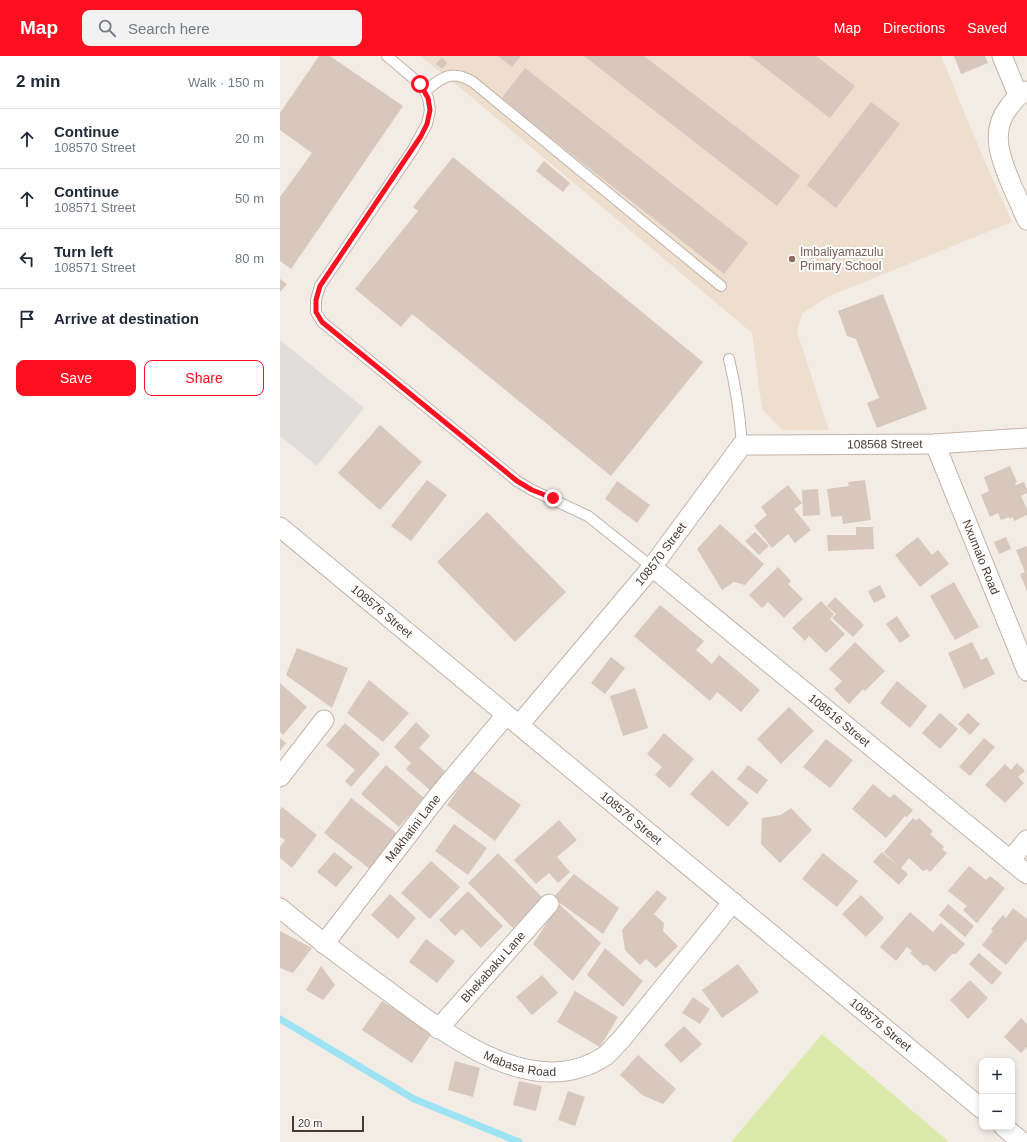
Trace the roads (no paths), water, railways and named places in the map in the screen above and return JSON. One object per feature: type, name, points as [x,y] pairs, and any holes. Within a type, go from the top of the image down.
[{"type":"street","points":[[1002,56],[1023,93],[1005,111],[998,128],[998,144],[1001,157],[1027,220]]},
{"type":"street","name":"108568 Street","points":[[742,445],[935,444],[1027,438]]},
{"type":"street","name":"Nxumalo Road","points":[[935,444],[1027,671]]},
{"type":"street","name":"108570 Street","points":[[513,720],[652,567],[742,445]]},
{"type":"street","name":"108576 Street","points":[[283,536],[513,720],[979,1107]]},
{"type":"street","name":"108516 Street","points":[[652,567],[1027,874]]},
{"type":"street","points":[[280,778],[324,720]]},
{"type":"street","name":"Makhatini Lane","points":[[324,944],[437,797],[513,720]]},
{"type":"street","points":[[1010,860],[1027,840]]},
{"type":"street","name":"Mabasa Road","points":[[280,908],[324,944],[438,1029],[492,1059],[529,1070],[555,1071],[574,1069],[606,1055],[620,1041],[733,902]]},
{"type":"street","name":"Bhekabaku Lane","points":[[438,1029],[548,904]]},
{"type":"street","points":[[1008,1130],[1022,1142]]},
{"type":"lane","points":[[387,56],[420,84],[425,91],[430,110],[427,124],[412,151],[320,286],[316,300],[316,312],[322,322],[517,481],[532,490],[588,516],[652,567]]},
{"type":"lane","points":[[425,91],[442,78],[456,74],[473,82],[721,286]]},
{"type":"lane","points":[[729,359],[736,388],[742,445]]},
{"type":"waterway","points":[[280,1019],[414,1099],[519,1142]]},
{"type":"place","name":"Imbaliyamazulu Primary School","points":[[792,259]]}]
